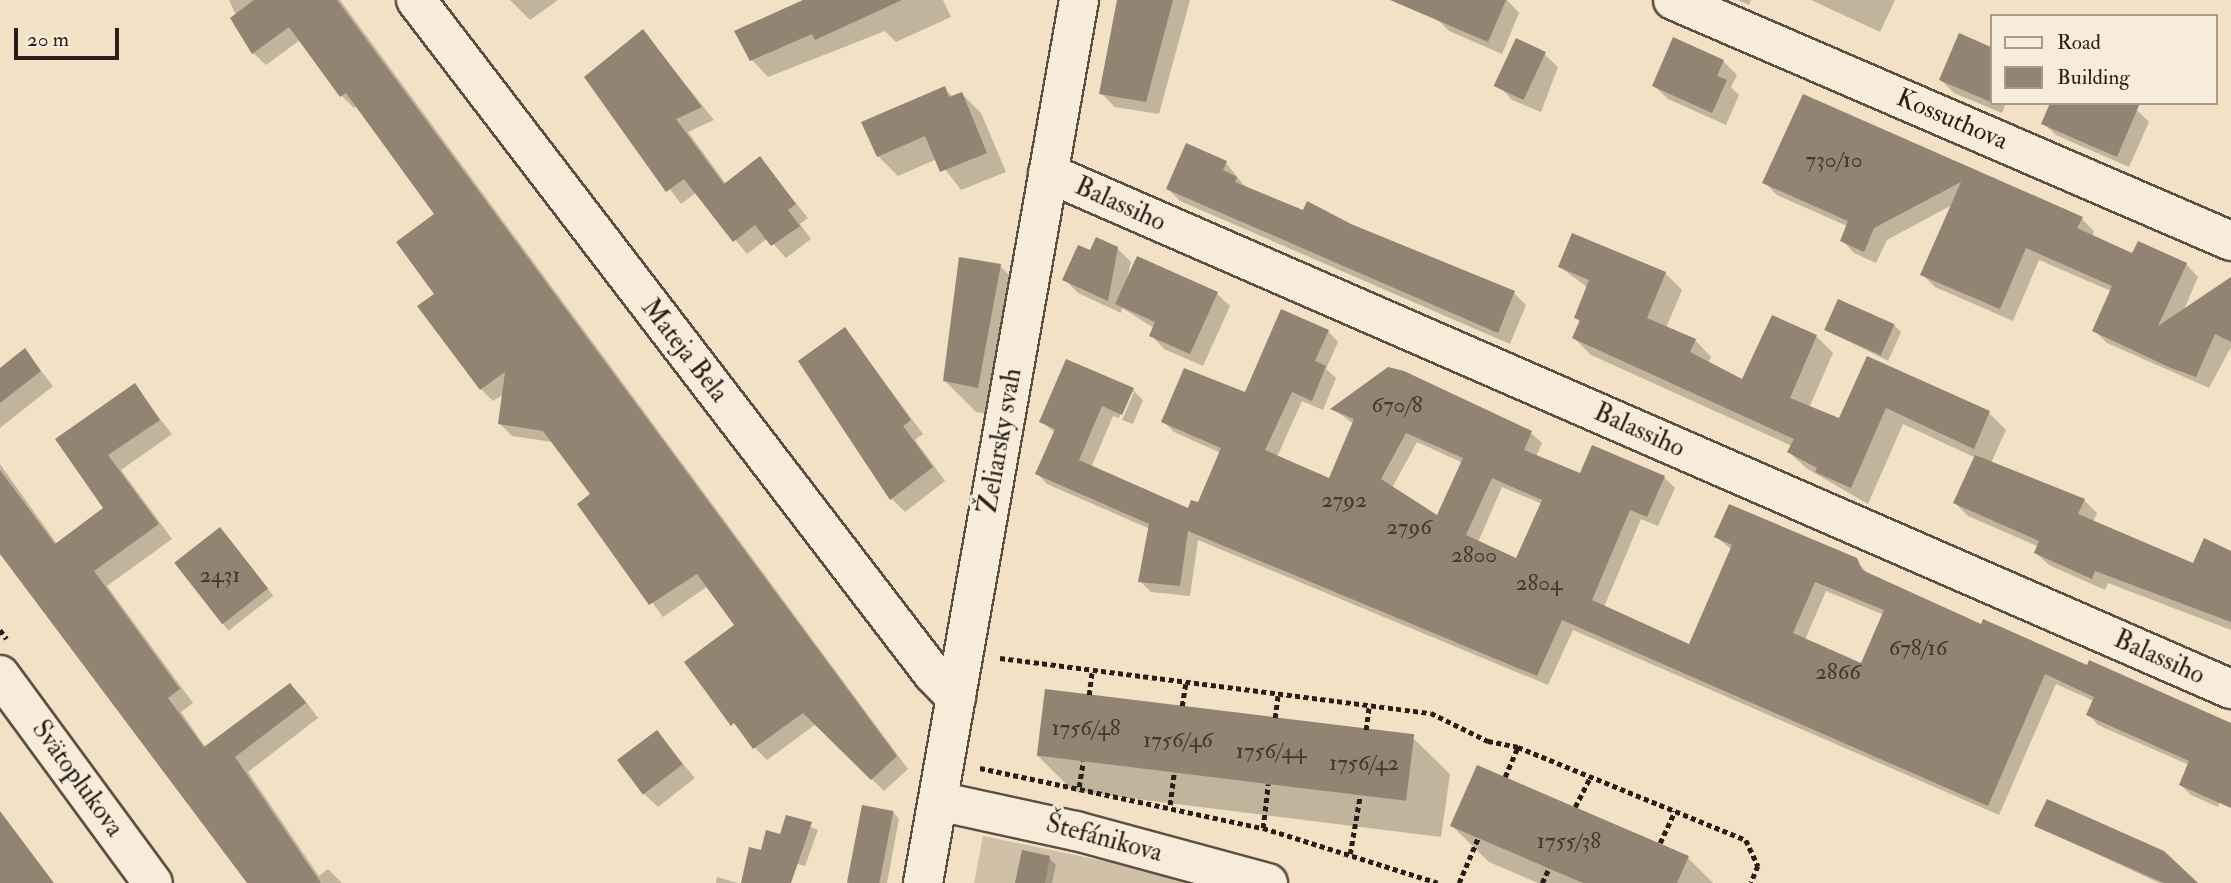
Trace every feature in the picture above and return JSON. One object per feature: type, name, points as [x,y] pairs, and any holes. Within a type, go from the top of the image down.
[{"type":"street","name":"Mateja Bela","points":[[416,0],[933,674],[956,698]]},
{"type":"street","name":"Želiarsky svah","points":[[923,883],[1079,0]]},
{"type":"street","name":"Kossuthova","points":[[1673,0],[2231,241]]},
{"type":"street","name":"Balassiho","points":[[1048,173],[2231,689]]},
{"type":"street","name":"Svätoplukova","points":[[0,675],[153,883]]},
{"type":"street","name":"Štefánikova","points":[[938,801],[1076,831],[1268,883]]},
{"type":"path","points":[[996,657],[1431,713],[1489,741],[1518,747],[1746,840],[1758,866],[1751,883]]},
{"type":"path","points":[[1089,695],[1092,670]]},
{"type":"path","points":[[1182,706],[1186,682]]},
{"type":"path","points":[[1275,718],[1278,694]]},
{"type":"path","points":[[1366,730],[1369,706]]},
{"type":"path","points":[[1505,777],[1518,747]]},
{"type":"path","points":[[1079,787],[1083,761]]},
{"type":"path","points":[[979,768],[1170,805],[1263,828],[1438,883]]},
{"type":"path","points":[[1170,805],[1174,772]]},
{"type":"path","points":[[1575,807],[1590,777]]},
{"type":"path","points":[[1263,828],[1268,784]]},
{"type":"path","points":[[1350,854],[1360,796]]},
{"type":"path","points":[[1660,844],[1675,811]]},
{"type":"path","points":[[1459,883],[1478,838]]},
{"type":"path","points":[[1542,883],[1549,868]]},
{"type":"shaded area","points":[[983,836],[1152,871],[1197,883],[974,883]]},
{"type":"building","points":[[254,0],[337,0],[897,756],[871,780],[803,713],[753,749],[734,723],[731,726],[684,662],[734,625],[697,574],[649,605],[577,504],[590,494],[543,431],[498,424],[505,372],[480,390],[417,306],[434,294],[396,242],[434,214],[346,93],[340,97],[289,27],[252,54],[230,18]]},
{"type":"building","points":[[803,0],[902,0],[815,40],[812,34],[750,61],[734,31]]},
{"type":"building","points":[[1117,0],[1173,0],[1146,102],[1099,94]]},
{"type":"building","points":[[1390,0],[1506,0],[1488,42]]},
{"type":"building","points":[[643,29],[702,107],[676,119],[724,184],[760,156],[796,204],[788,210],[800,226],[771,246],[755,225],[733,242],[684,179],[666,192],[584,77]]},
{"type":"building","points":[[1959,33],[1990,47],[1990,102],[1939,80]]},
{"type":"building","points":[[1673,37],[1724,60],[1717,76],[1727,80],[1712,113],[1652,86]]},
{"type":"building","points":[[1516,38],[1546,52],[1524,100],[1494,86]]},
{"type":"building","points":[[945,86],[949,97],[962,92],[987,153],[940,172],[925,136],[877,157],[861,122]]},
{"type":"building","points":[[1803,94],[2083,217],[2077,228],[2132,253],[2138,241],[2187,263],[2158,326],[2231,277],[2231,342],[2215,334],[2196,377],[2171,368],[2092,331],[2112,286],[2026,248],[2000,309],[1920,275],[1961,182],[1874,228],[1864,252],[1840,241],[1848,221],[1762,183]]},
{"type":"building","points":[[2049,105],[2139,105],[2117,157],[2041,124]]},
{"type":"building","points":[[1186,143],[1227,161],[1223,170],[1237,177],[1235,182],[1303,210],[1307,201],[1351,224],[1515,291],[1498,333],[1166,189]]},
{"type":"building","points":[[1572,233],[1666,272],[1647,318],[1696,339],[1690,352],[1742,379],[1772,315],[1817,335],[1790,398],[1839,418],[1867,356],[1990,411],[1974,449],[1886,408],[1851,488],[1815,472],[1817,468],[1787,452],[1794,439],[1572,338],[1580,320],[1574,318],[1589,280],[1558,267]]},
{"type":"building","points":[[1096,237],[1118,247],[1108,301],[1062,280],[1078,245],[1090,250]]},
{"type":"building","points":[[1137,256],[1218,292],[1190,354],[1149,336],[1155,322],[1115,304]]},
{"type":"building","points":[[959,257],[1001,264],[978,388],[943,381]]},
{"type":"building","points":[[1838,299],[1895,324],[1881,355],[1824,330]]},
{"type":"building","points":[[1281,309],[1329,330],[1315,361],[1326,366],[1312,401],[1292,392],[1265,450],[1329,478],[1354,419],[1330,409],[1388,367],[1404,371],[1532,431],[1524,450],[1580,473],[1592,445],[1665,476],[1647,517],[1630,510],[1592,600],[1689,644],[1732,545],[1714,537],[1729,504],[1857,558],[1862,570],[1981,624],[1983,619],[2087,665],[2089,660],[2231,723],[2231,808],[2179,785],[2189,761],[2086,715],[2094,697],[2045,674],[1988,806],[1562,620],[1537,676],[1188,531],[1180,586],[1138,582],[1149,524],[1035,474],[1055,429],[1039,422],[1066,359],[1134,388],[1122,415],[1102,406],[1079,460],[1188,508],[1191,500],[1198,502],[1221,448],[1161,422],[1184,368],[1245,392]],"holes":[[[1406,433],[1463,458],[1437,515],[1381,479]],[[1492,478],[1542,500],[1516,558],[1466,535]],[[1815,582],[1884,610],[1861,663],[1793,633]]]},
{"type":"building","points":[[845,327],[911,420],[903,426],[933,467],[890,500],[798,361]]},
{"type":"building","points":[[25,348],[41,371],[0,403],[0,368]]},
{"type":"building","points":[[135,383],[160,420],[108,455],[159,524],[94,571],[180,689],[168,698],[204,747],[290,683],[306,703],[235,757],[321,883],[247,883],[0,554],[0,470],[55,544],[103,508],[55,439]]},
{"type":"building","points":[[1975,455],[2085,499],[2078,514],[2193,563],[2204,538],[2231,551],[2231,622],[2095,571],[2092,579],[2034,553],[2039,541],[1953,503]]},
{"type":"building","points":[[220,527],[268,588],[222,624],[174,563]]},
{"type":"building","points":[[1045,689],[1414,734],[1406,801],[1037,756]]},
{"type":"building","points":[[657,730],[683,764],[643,794],[617,760]]},
{"type":"building","points":[[1477,765],[1689,856],[1677,883],[1583,883],[1450,826]]},
{"type":"building","points":[[2047,799],[2164,851],[2198,883],[2164,883],[2034,826]]},
{"type":"building","points":[[862,805],[893,811],[879,883],[847,883]]},
{"type":"building","points":[[0,811],[54,883],[0,883]]},
{"type":"building","points":[[786,815],[812,822],[791,883],[741,883],[749,847],[761,850],[766,830],[780,834]]},
{"type":"building","points":[[1022,850],[1050,856],[1045,883],[1015,883]]}]
